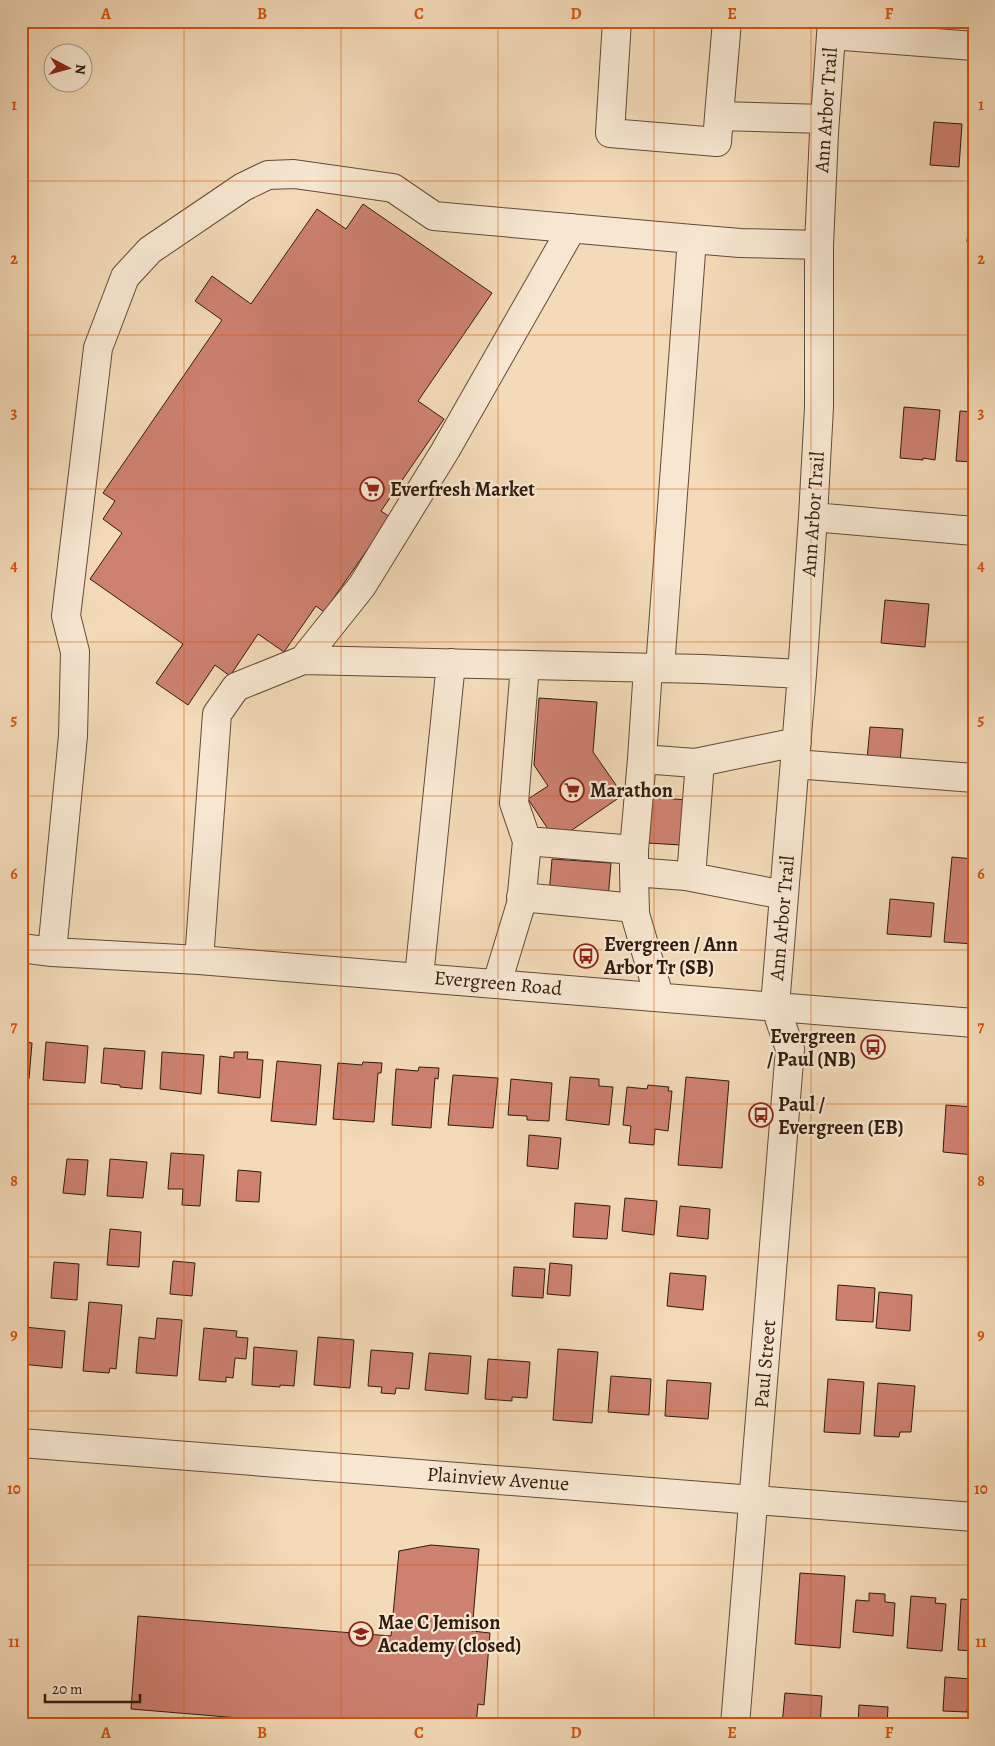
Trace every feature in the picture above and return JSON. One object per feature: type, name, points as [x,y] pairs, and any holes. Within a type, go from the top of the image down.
[{"type":"street","points":[[617,21],[610,133],[718,142],[727,21]]},
{"type":"street","points":[[832,28],[974,46]]},
{"type":"street","name":"Ann Arbor Trail","points":[[775,1006],[813,517],[819,408],[819,245],[825,119],[832,28]]},
{"type":"street","points":[[719,116],[825,119]]},
{"type":"street","points":[[52,952],[73,736],[75,652],[66,616],[98,348],[125,277],[150,250],[243,187],[268,176],[294,174],[393,188],[434,216],[692,239],[819,245]]},
{"type":"street","points":[[303,660],[362,586],[445,451],[572,228]]},
{"type":"street","points":[[659,996],[635,908],[634,861],[642,759],[654,668],[692,239]]},
{"type":"street","points":[[813,517],[974,532]]},
{"type":"street","points":[[199,960],[217,714],[236,688],[303,660],[654,668],[802,674]]},
{"type":"street","points":[[419,977],[451,663]]},
{"type":"street","points":[[497,983],[521,898],[527,841],[514,803],[525,665]]},
{"type":"street","points":[[642,759],[695,763],[796,753],[974,778]]},
{"type":"street","points":[[692,877],[700,762]]},
{"type":"street","points":[[527,841],[634,861],[692,877],[784,895]]},
{"type":"street","points":[[521,898],[635,908]]},
{"type":"street","name":"Evergreen Road","points":[[21,948],[52,952],[199,960],[497,983],[974,1023]]},
{"type":"street","name":"Paul Street","points":[[735,1725],[790,1049],[775,1006]]},
{"type":"street","name":"Plainview Avenue","points":[[21,1443],[974,1517]]},
{"type":"building","points":[[934,122],[962,124],[959,167],[930,165]]},
{"type":"building","points":[[363,204],[492,293],[418,401],[444,419],[381,511],[390,517],[324,612],[316,606],[284,652],[258,634],[230,676],[215,665],[188,705],[156,683],[183,644],[90,579],[122,533],[103,519],[115,501],[103,493],[222,320],[195,301],[212,276],[251,304],[317,209],[346,229]]},
{"type":"building","points":[[970,209],[974,209],[974,242],[967,242]]},
{"type":"building","points":[[904,407],[940,410],[935,460],[900,458]]},
{"type":"building","points":[[960,411],[974,412],[974,462],[956,461]]},
{"type":"building","points":[[885,600],[929,604],[925,647],[881,643]]},
{"type":"building","points":[[539,698],[597,702],[593,752],[623,795],[556,841],[528,799],[548,786],[534,765]]},
{"type":"building","points":[[870,727],[903,729],[900,761],[867,759]]},
{"type":"building","points":[[651,797],[686,800],[681,845],[647,843]]},
{"type":"building","points":[[952,857],[974,859],[974,944],[944,942]]},
{"type":"building","points":[[552,859],[611,863],[608,899],[549,894]]},
{"type":"building","points":[[890,899],[934,903],[931,937],[887,934]]},
{"type":"building","points":[[21,1041],[32,1043],[29,1079],[21,1078]]},
{"type":"building","points":[[46,1042],[88,1046],[85,1083],[43,1080]]},
{"type":"building","points":[[104,1048],[145,1051],[142,1089],[101,1083]]},
{"type":"building","points":[[162,1052],[204,1055],[201,1094],[160,1089]]},
{"type":"building","points":[[234,1052],[248,1052],[247,1059],[263,1060],[260,1098],[218,1093],[220,1056],[234,1058]]},
{"type":"building","points":[[277,1061],[321,1065],[316,1125],[271,1121]]},
{"type":"building","points":[[363,1062],[382,1063],[381,1073],[378,1073],[374,1122],[333,1119],[338,1063],[362,1065]]},
{"type":"building","points":[[419,1067],[439,1068],[438,1079],[435,1078],[431,1128],[392,1125],[396,1069],[418,1071]]},
{"type":"building","points":[[453,1075],[498,1078],[493,1128],[448,1125]]},
{"type":"building","points":[[570,1077],[599,1079],[599,1086],[613,1087],[609,1125],[566,1120]]},
{"type":"building","points":[[686,1077],[729,1081],[722,1168],[678,1165]]},
{"type":"building","points":[[511,1079],[552,1083],[549,1121],[527,1120],[527,1116],[508,1115]]},
{"type":"building","points":[[648,1085],[669,1087],[668,1091],[672,1091],[668,1131],[655,1129],[654,1145],[629,1143],[631,1126],[623,1125],[627,1087],[647,1089]]},
{"type":"building","points":[[946,1105],[974,1107],[974,1155],[943,1152]]},
{"type":"building","points":[[529,1135],[561,1138],[558,1169],[527,1166]]},
{"type":"building","points":[[171,1153],[204,1155],[200,1206],[182,1205],[183,1189],[168,1189]]},
{"type":"building","points":[[67,1159],[88,1160],[85,1195],[63,1193]]},
{"type":"building","points":[[110,1159],[147,1162],[143,1198],[107,1196]]},
{"type":"building","points":[[238,1170],[261,1172],[259,1202],[236,1201]]},
{"type":"building","points":[[625,1198],[657,1201],[654,1235],[622,1231]]},
{"type":"building","points":[[575,1203],[610,1206],[607,1239],[573,1237]]},
{"type":"building","points":[[680,1206],[710,1209],[708,1239],[677,1236]]},
{"type":"building","points":[[110,1229],[141,1232],[139,1267],[107,1265]]},
{"type":"building","points":[[173,1261],[195,1263],[192,1296],[170,1294]]},
{"type":"building","points":[[54,1262],[79,1264],[77,1300],[51,1298]]},
{"type":"building","points":[[550,1263],[572,1265],[570,1296],[547,1294]]},
{"type":"building","points":[[514,1267],[545,1269],[543,1298],[512,1296]]},
{"type":"building","points":[[670,1273],[706,1276],[703,1310],[667,1306]]},
{"type":"building","points":[[838,1285],[875,1288],[873,1322],[836,1320]]},
{"type":"building","points":[[879,1292],[912,1295],[910,1331],[876,1328]]},
{"type":"building","points":[[89,1302],[122,1305],[116,1369],[110,1368],[109,1373],[83,1371]]},
{"type":"building","points":[[157,1318],[182,1320],[177,1376],[136,1373],[139,1337],[155,1339]]},
{"type":"building","points":[[24,1327],[65,1331],[62,1368],[21,1364]]},
{"type":"building","points":[[204,1328],[237,1331],[236,1337],[248,1338],[246,1359],[235,1358],[233,1378],[226,1377],[226,1382],[199,1380]]},
{"type":"building","points":[[318,1337],[354,1340],[350,1388],[314,1385]]},
{"type":"building","points":[[254,1347],[297,1351],[294,1386],[252,1385]]},
{"type":"building","points":[[558,1349],[598,1352],[592,1423],[553,1420]]},
{"type":"building","points":[[371,1350],[413,1353],[409,1389],[396,1388],[395,1394],[381,1393],[382,1387],[368,1386]]},
{"type":"building","points":[[429,1353],[471,1356],[468,1394],[425,1390]]},
{"type":"building","points":[[488,1359],[530,1362],[527,1398],[512,1397],[512,1401],[485,1399]]},
{"type":"building","points":[[611,1376],[651,1379],[649,1415],[608,1412]]},
{"type":"building","points":[[828,1379],[864,1382],[860,1434],[824,1432]]},
{"type":"building","points":[[667,1380],[711,1383],[708,1419],[665,1416]]},
{"type":"building","points":[[878,1383],[915,1386],[911,1432],[900,1432],[899,1437],[874,1436]]},
{"type":"building","points":[[431,1545],[479,1549],[472,1631],[490,1633],[484,1705],[478,1704],[476,1725],[323,1725],[131,1709],[138,1616],[391,1636],[399,1551]]},
{"type":"building","points":[[800,1573],[845,1576],[840,1648],[795,1644]]},
{"type":"building","points":[[869,1593],[885,1594],[885,1602],[895,1603],[893,1636],[853,1632],[856,1600],[869,1601]]},
{"type":"building","points":[[911,1596],[936,1598],[935,1603],[946,1604],[942,1651],[907,1648]]},
{"type":"building","points":[[961,1599],[974,1600],[974,1651],[958,1650]]},
{"type":"building","points":[[945,1677],[970,1679],[967,1712],[943,1711]]},
{"type":"building","points":[[785,1693],[822,1696],[820,1725],[782,1725]]},
{"type":"building","points":[[859,1705],[888,1707],[887,1725],[858,1725]]},
{"type":"place","name":"Everfresh Market","points":[[372,489]]},
{"type":"place","name":"Marathon","points":[[572,790]]},
{"type":"place","name":"Evergreen / Ann Arbor Tr (SB)","points":[[586,956]]},
{"type":"place","name":"Evergreen / Paul (NB)","points":[[873,1047]]},
{"type":"place","name":"Paul / Evergreen (EB)","points":[[761,1115]]},
{"type":"place","name":"Mae C Jemison Academy (closed)","points":[[361,1634]]}]
